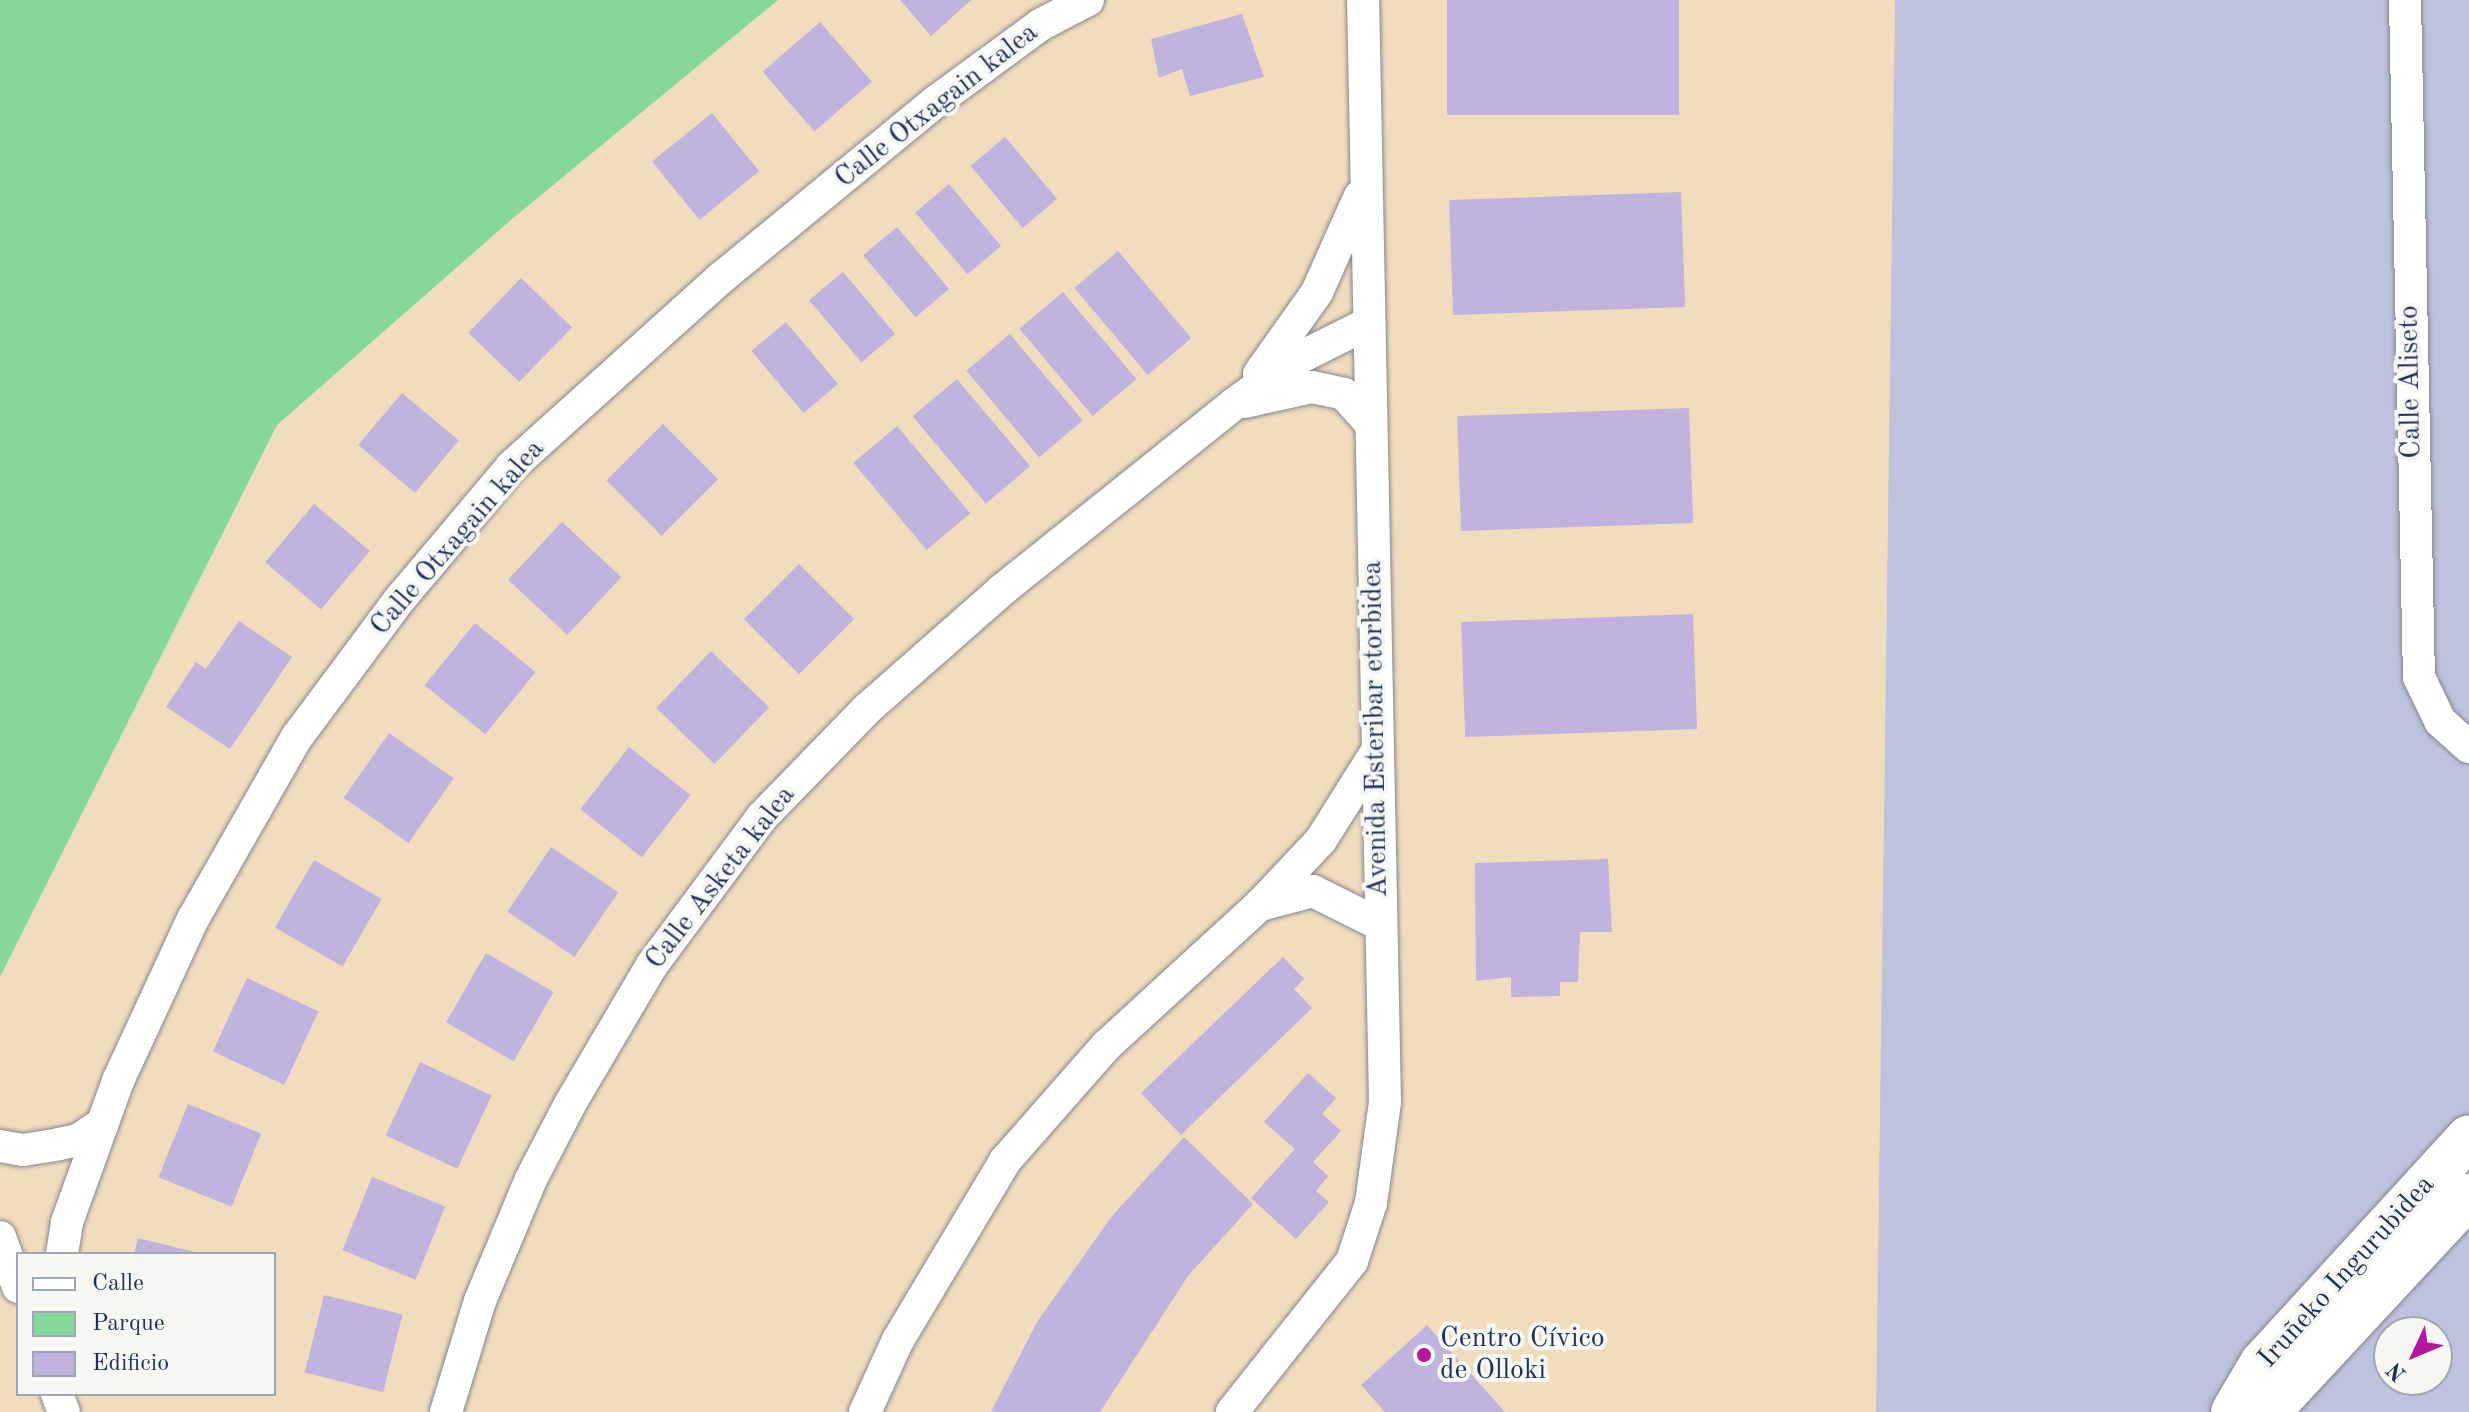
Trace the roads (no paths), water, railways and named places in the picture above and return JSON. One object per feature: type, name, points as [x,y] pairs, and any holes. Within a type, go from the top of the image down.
[{"type":"highway","name":"Iruñeko Ingurubidea","points":[[2274,1394],[2469,1137]]},
{"type":"highway","name":"Iruñeko Ingurubidea","points":[[2233,1412],[2274,1394],[2469,1196]]},
{"type":"highway","points":[[2218,1412],[2274,1394]]},
{"type":"street","name":"Calle Otxagain kalea","points":[[62,1252],[67,1222],[103,1123],[193,919],[297,737],[400,599],[511,467],[721,278],[922,113],[1040,25],[1088,0]]},
{"type":"street","name":"Avenida Esteribar etorbidea","points":[[1232,1412],[1352,1261],[1371,1203],[1385,1102],[1367,324],[1363,0]]},
{"type":"street","name":"Calle Aliseto","points":[[2405,0],[2419,677],[2440,721],[2469,747]]},
{"type":"street","name":"Calle Asketa kalea","points":[[1234,404],[1317,292],[1365,186]]},
{"type":"street","name":"Calle Asketa kalea","points":[[446,1412],[480,1301],[531,1179],[570,1104],[652,965],[762,817],[940,642],[1234,404],[1293,361],[1367,324]]},
{"type":"street","name":"Calle Asketa kalea","points":[[1234,404],[1312,387],[1344,394],[1371,424]]},
{"type":"street","points":[[865,1412],[898,1340],[1005,1161],[1106,1046],[1260,905],[1321,840],[1377,751]]},
{"type":"street","points":[[1260,905],[1313,891],[1381,925]]},
{"type":"street","points":[[0,1146],[23,1150],[78,1140],[103,1123]]},
{"type":"street","points":[[0,1237],[16,1281]]},
{"type":"place","name":"Centro Cívico de Olloki","points":[[1424,1355]]}]
